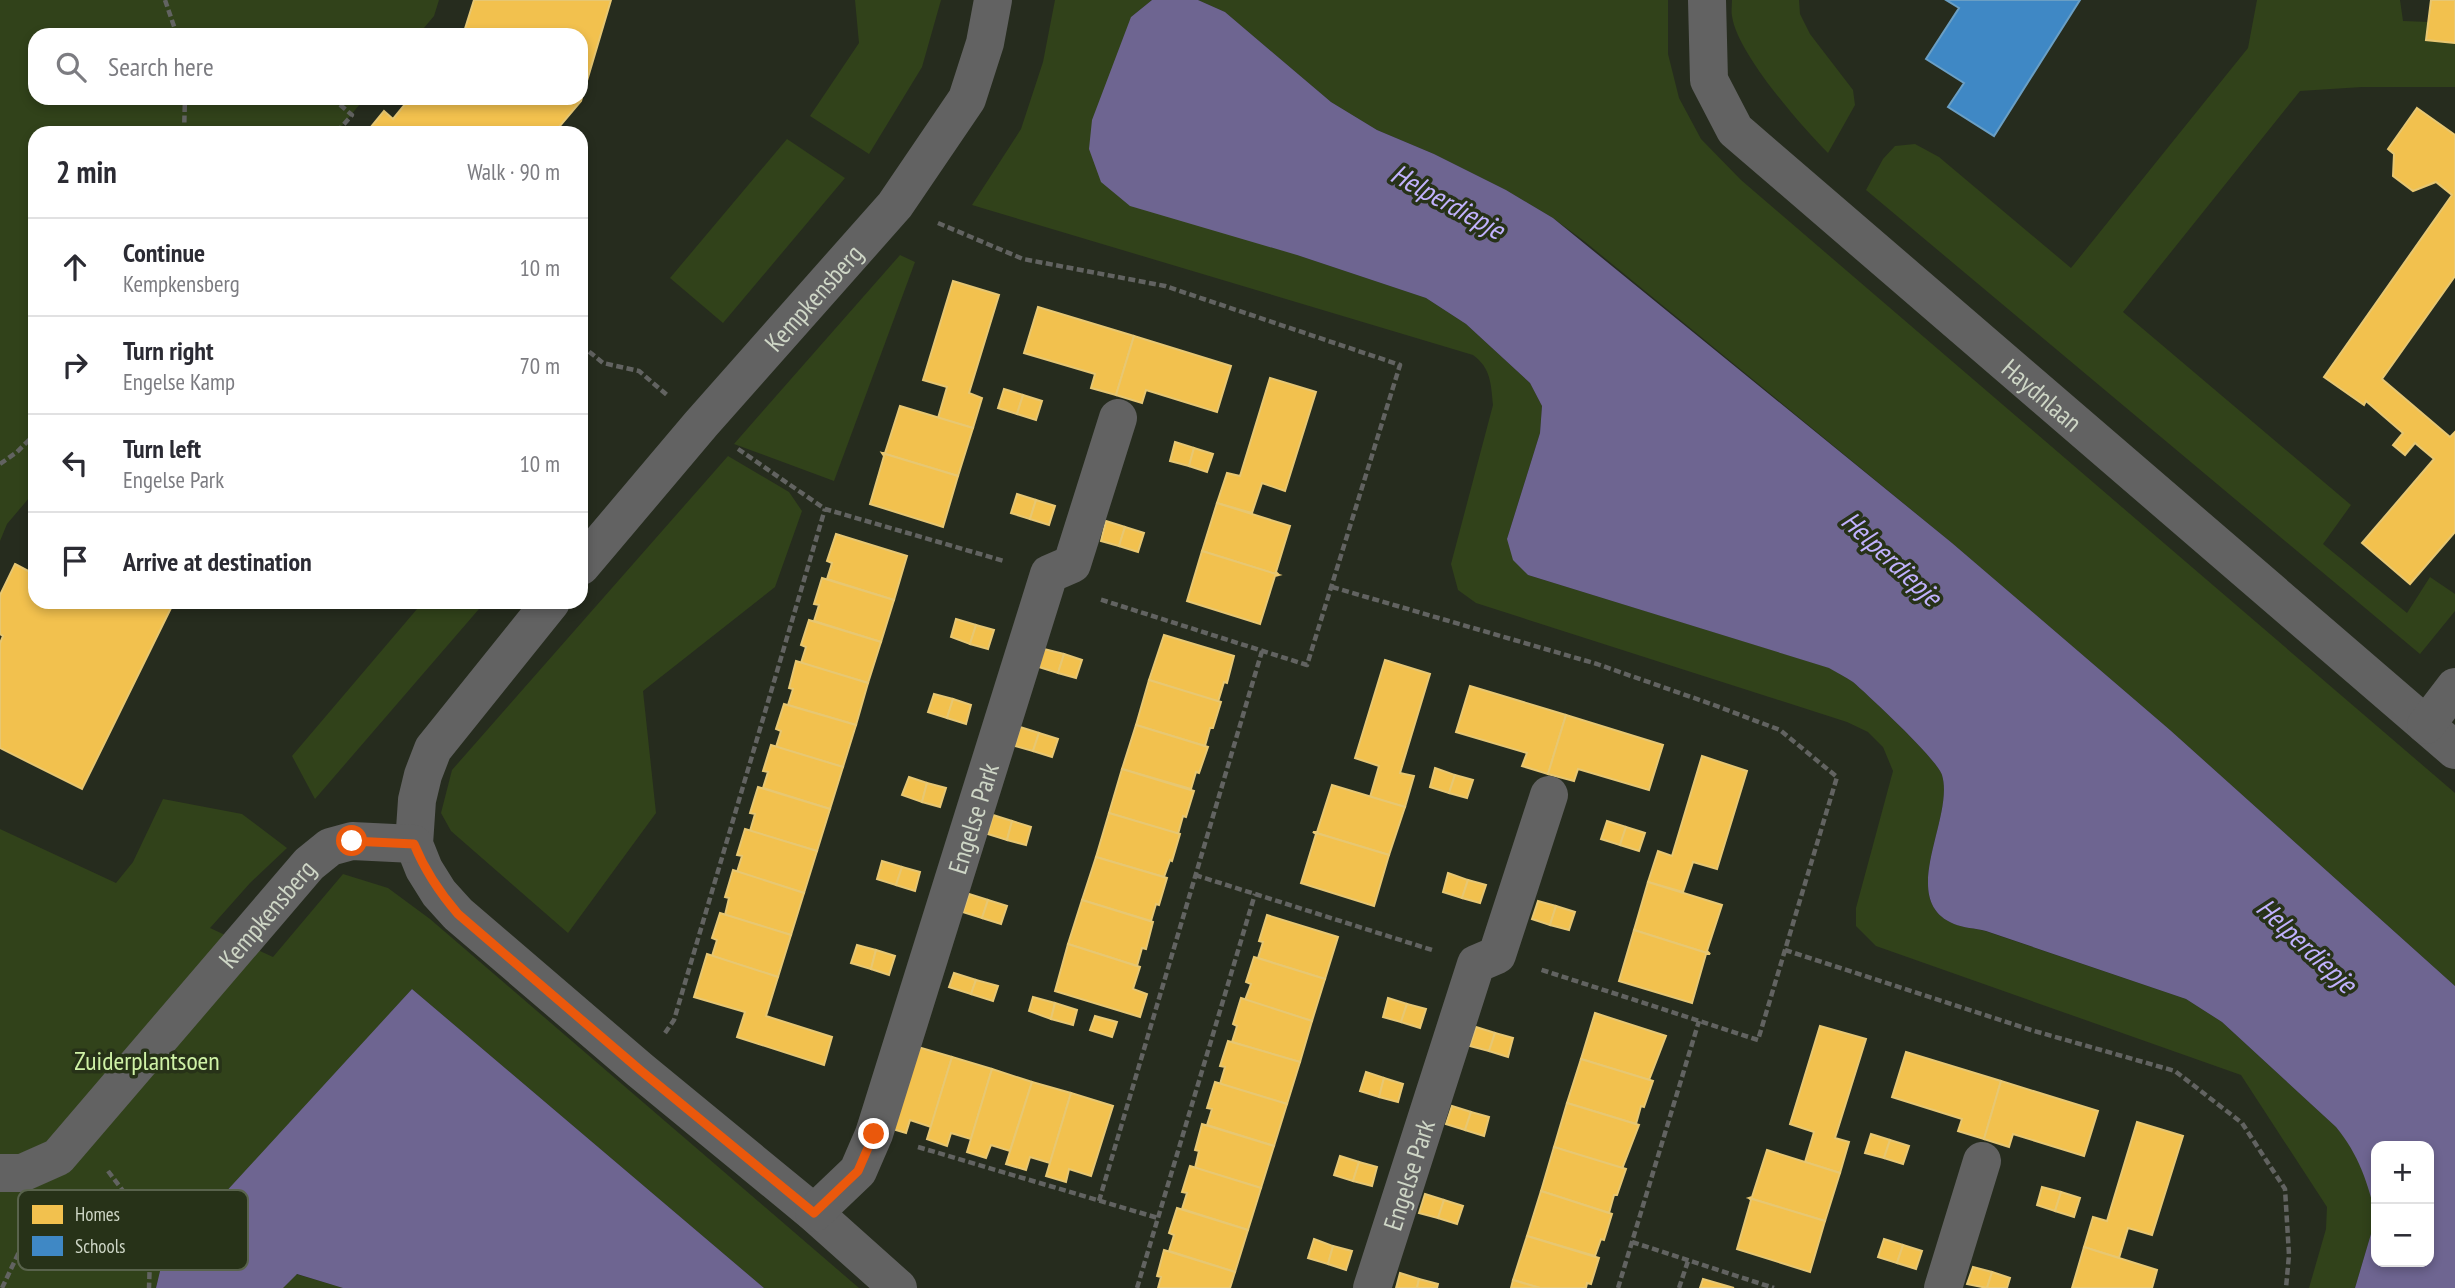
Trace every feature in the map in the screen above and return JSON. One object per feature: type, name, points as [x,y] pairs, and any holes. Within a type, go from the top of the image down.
[{"type":"street","name":"Kempkensberg","points":[[588,558],[895,205],[967,99],[985,43],[993,0]]},
{"type":"street","name":"Haydnlaan","points":[[1707,0],[1709,80],[1735,130],[2455,750]]},
{"type":"street","name":"Engelse Park","points":[[814,1213],[858,1171],[874,1134],[1049,574],[1072,564],[1118,418]]},
{"type":"street","points":[[545,609],[433,749],[417,800],[414,844],[424,869],[458,914],[640,1070],[814,1213],[898,1288]]},
{"type":"street","points":[[2426,725],[2455,687]]},
{"type":"street","name":"Engelse Park","points":[[1372,1288],[1486,960],[1549,795]]},
{"type":"street","name":"Kempkensberg","points":[[0,1173],[22,1173],[68,1144],[309,864],[330,847],[352,841],[414,844]]},
{"type":"street","points":[[1943,1288],[1982,1161]]},
{"type":"path","points":[[165,0],[175,28]]},
{"type":"path","points":[[184,126],[185,105]]},
{"type":"path","points":[[340,105],[352,115],[343,126]]},
{"type":"path","points":[[0,464],[28,441]]},
{"type":"path","points":[[640,1070],[674,1020],[825,509]]},
{"type":"path","points":[[1195,875],[1758,1040],[1837,778],[1780,730],[1597,664],[1332,587]]},
{"type":"path","points":[[1098,1200],[1262,651]]},
{"type":"path","points":[[1137,1288],[1255,894]]},
{"type":"path","points":[[1785,950],[2031,1030],[2175,1071],[2242,1123],[2285,1189],[2289,1255],[2286,1288]]},
{"type":"path","points":[[1618,1288],[1699,1021]]},
{"type":"path","points":[[874,1134],[1158,1218]]},
{"type":"path","points":[[67,1190],[68,1144]]},
{"type":"path","points":[[68,1144],[113,1190]]},
{"type":"path","points":[[1632,1242],[1774,1288]]},
{"type":"path","points":[[2,1288],[18,1254]]},
{"type":"path","points":[[1679,1288],[1688,1261]]},
{"type":"path","points":[[149,1288],[150,1270]]},
{"type":"green space","points":[[0,0],[439,0],[434,16],[424,28],[28,28],[28,105],[359,105],[342,126],[28,126],[28,499],[7,524],[0,541]]},
{"type":"green space","points":[[855,0],[941,0],[922,67],[869,154],[810,116],[859,43]]},
{"type":"green space","points":[[1055,0],[1152,0],[1131,17],[1297,255],[1426,298],[1466,324],[1530,383],[1542,406],[1540,433],[1507,539],[1528,575],[1830,668],[1853,682],[1916,742],[1942,775],[1944,793],[1928,878],[1929,897],[1937,912],[1954,924],[1985,931],[2186,999],[2222,1022],[2336,1127],[2350,1144],[2367,1177],[2371,1195],[2371,1234],[2355,1288],[2309,1288],[2326,1229],[2327,1207],[2241,1075],[1876,946],[1856,926],[1856,908],[1893,771],[1883,747],[1868,732],[1847,722],[1476,603],[1458,590],[1451,564],[1493,405],[1487,371],[1473,355],[972,205],[1021,129],[1043,62]]},
{"type":"green space","points":[[1198,0],[1668,0],[1668,54],[1679,98],[1701,139],[1741,180],[2455,793],[2455,986],[2170,730],[1952,543],[1584,241],[1553,218],[1506,190],[1434,154],[1377,130],[1331,102],[1225,12]]},
{"type":"green space","points":[[1732,0],[1799,0],[1800,14],[1810,34],[1853,90],[1855,105],[1828,153],[1787,108],[1745,49],[1732,16]]},
{"type":"green space","points":[[2257,0],[2400,0],[2403,21],[2455,23],[2455,87],[2362,87],[2300,91],[2123,312],[2351,505],[2323,544],[2407,613],[2430,577],[2455,594],[2455,611],[2420,654],[1866,190],[1883,159],[1895,146],[1915,144],[1939,157],[2071,268],[2248,48]]},
{"type":"green space","points":[[787,139],[845,178],[723,323],[670,278]]},
{"type":"green space","points":[[900,255],[915,262],[834,481],[734,444]]},
{"type":"green space","points":[[728,456],[789,492],[802,511],[775,587],[643,691],[656,813],[568,933],[451,831],[441,813],[452,770]]},
{"type":"green space","points":[[417,609],[479,609],[315,799],[292,756]]},
{"type":"green space","name":"Zuiderplantsoen","points":[[163,799],[242,814],[287,848],[250,883],[210,928],[273,957],[343,874],[388,888],[430,919],[859,1288],[764,1288],[412,989],[232,1190],[18,1190],[18,1270],[161,1270],[156,1288],[0,1288],[0,829],[116,883],[133,862]]},
{"type":"green space","points":[[296,1274],[343,1288],[283,1288]]},
{"type":"water","name":"Helperdiepje","points":[[1152,0],[1198,0],[1225,12],[1331,102],[1377,130],[1434,154],[1506,190],[1553,218],[1952,543],[2170,730],[2455,986],[2455,1288],[2355,1288],[2371,1234],[2371,1267],[2434,1267],[2434,1141],[2371,1141],[2371,1199],[2357,1159],[2336,1127],[2222,1022],[2186,999],[1986,931],[1954,924],[1937,912],[1929,897],[1928,878],[1944,793],[1942,775],[1916,742],[1853,682],[1829,668],[1528,575],[1513,560],[1507,539],[1540,433],[1542,406],[1530,383],[1466,324],[1426,298],[1297,255],[1130,206],[1101,182],[1089,149],[1092,120],[1131,17]]},
{"type":"water","points":[[412,989],[764,1288],[343,1288],[297,1274],[283,1288],[156,1288],[161,1270],[248,1270],[248,1190],[228,1190]]},
{"type":"building: Homes","points":[[474,0],[611,0],[588,77],[588,28],[465,28]]},
{"type":"building: Homes","points":[[2431,0],[2455,0],[2455,43],[2426,40]]},
{"type":"building: Homes","points":[[404,105],[578,105],[560,126],[372,126],[384,111],[393,119]]},
{"type":"building: Homes","points":[[2417,108],[2455,135],[2455,276],[2382,379],[2450,437],[2455,432],[2455,532],[2410,584],[2362,543],[2434,459],[2415,443],[2405,455],[2393,445],[2403,433],[2366,401],[2364,405],[2324,377],[2452,195],[2436,182],[2413,191],[2393,176],[2394,154],[2388,149]]},
{"type":"building: Homes","points":[[953,281],[999,295],[969,393],[982,398],[973,428],[938,418],[947,387],[923,380]]},
{"type":"building: Homes","points":[[1038,307],[1134,336],[1116,395],[1091,388],[1095,374],[1024,353]]},
{"type":"building: Homes","points":[[1134,336],[1231,366],[1217,412],[1146,390],[1142,403],[1116,395]]},
{"type":"building: Homes","points":[[1270,378],[1316,392],[1285,491],[1262,483],[1252,513],[1217,503],[1227,473],[1240,476]]},
{"type":"building: Homes","points":[[1004,389],[1023,395],[1017,414],[998,408]]},
{"type":"building: Homes","points":[[1023,395],[1042,401],[1036,420],[1017,414]]},
{"type":"building: Homes","points":[[900,406],[973,428],[958,476],[882,453],[885,453]]},
{"type":"building: Homes","points":[[1175,442],[1194,448],[1189,466],[1170,461]]},
{"type":"building: Homes","points":[[1194,448],[1213,454],[1207,472],[1189,466]]},
{"type":"building: Homes","points":[[882,453],[958,476],[943,527],[870,504],[884,456]]},
{"type":"building: Homes","points":[[1017,494],[1036,500],[1030,519],[1011,513]]},
{"type":"building: Homes","points":[[1036,500],[1055,506],[1049,525],[1030,519]]},
{"type":"building: Homes","points":[[1217,503],[1290,526],[1276,572],[1279,575],[1202,551]]},
{"type":"building: Homes","points":[[1106,521],[1125,527],[1119,546],[1101,541]]},
{"type":"building: Homes","points":[[1125,527],[1144,533],[1138,552],[1119,546]]},
{"type":"building: Homes","points":[[836,534],[907,556],[894,600],[827,579],[832,563],[827,561]]},
{"type":"building: Homes","points":[[1202,551],[1279,575],[1275,576],[1260,624],[1187,601]]},
{"type":"building: Homes","points":[[15,564],[28,571],[28,609],[171,609],[82,789],[0,748],[0,643],[3,636],[0,634],[0,595]]},
{"type":"building: Homes","points":[[822,578],[894,600],[881,642],[814,621],[819,605],[814,604]]},
{"type":"building: Homes","points":[[956,619],[976,625],[970,644],[951,637]]},
{"type":"building: Homes","points":[[809,620],[881,642],[868,683],[801,663],[806,647],[801,645]]},
{"type":"building: Homes","points":[[976,625],[994,630],[988,649],[970,644]]},
{"type":"building: Homes","points":[[1164,635],[1234,656],[1227,683],[1224,682],[1218,702],[1149,680]]},
{"type":"building: Homes","points":[[1044,649],[1064,654],[1058,673],[1039,667]]},
{"type":"building: Homes","points":[[1064,654],[1082,660],[1076,678],[1058,673]]},
{"type":"building: Homes","points":[[1385,660],[1430,674],[1400,773],[1414,776],[1405,807],[1370,797],[1379,766],[1355,758]]},
{"type":"building: Homes","points":[[796,661],[868,683],[856,725],[788,705]]},
{"type":"building: Homes","points":[[1149,680],[1221,702],[1205,746],[1136,725]]},
{"type":"building: Homes","points":[[1470,686],[1566,715],[1548,774],[1522,766],[1527,753],[1456,732]]},
{"type":"building: Homes","points":[[934,694],[953,699],[947,718],[928,712]]},
{"type":"building: Homes","points":[[953,699],[971,705],[966,724],[947,718]]},
{"type":"building: Homes","points":[[784,704],[856,725],[843,767],[776,747],[781,731],[776,729]]},
{"type":"building: Homes","points":[[1566,715],[1663,745],[1649,790],[1578,769],[1574,781],[1548,774]]},
{"type":"building: Homes","points":[[1136,725],[1208,747],[1191,789],[1122,769]]},
{"type":"building: Homes","points":[[1020,727],[1039,733],[1033,751],[1015,746]]},
{"type":"building: Homes","points":[[1039,733],[1058,739],[1052,757],[1033,751]]},
{"type":"building: Homes","points":[[771,745],[843,767],[830,809],[763,788],[768,772],[763,771]]},
{"type":"building: Homes","points":[[1702,756],[1747,771],[1717,869],[1693,862],[1683,892],[1648,882],[1658,851],[1672,856]]},
{"type":"building: Homes","points":[[1435,768],[1455,775],[1449,793],[1430,787]]},
{"type":"building: Homes","points":[[1122,769],[1194,791],[1178,834],[1109,813]]},
{"type":"building: Homes","points":[[1455,775],[1473,780],[1467,798],[1449,793]]},
{"type":"building: Homes","points":[[909,777],[927,783],[922,802],[902,795]]},
{"type":"building: Homes","points":[[927,783],[946,788],[940,807],[922,802]]},
{"type":"building: Homes","points":[[1332,785],[1405,807],[1389,855],[1313,832],[1317,832]]},
{"type":"building: Homes","points":[[758,787],[830,809],[817,851],[750,831],[755,814],[750,813]]},
{"type":"building: Homes","points":[[1109,813],[1180,834],[1164,877],[1096,857]]},
{"type":"building: Homes","points":[[993,815],[1012,821],[1007,840],[988,834]]},
{"type":"building: Homes","points":[[1012,821],[1031,827],[1026,845],[1007,840]]},
{"type":"building: Homes","points":[[1607,821],[1626,827],[1620,845],[1601,839]]},
{"type":"building: Homes","points":[[1626,827],[1645,833],[1639,851],[1620,845]]},
{"type":"building: Homes","points":[[745,829],[817,851],[804,893],[737,872],[742,856],[737,855]]},
{"type":"building: Homes","points":[[1313,832],[1389,855],[1374,906],[1301,883],[1316,834]]},
{"type":"building: Homes","points":[[1096,857],[1167,878],[1151,921],[1082,900]]},
{"type":"building: Homes","points":[[882,861],[902,867],[896,885],[877,879]]},
{"type":"building: Homes","points":[[902,867],[920,872],[915,891],[896,885]]},
{"type":"building: Homes","points":[[733,870],[804,893],[791,935],[725,915],[729,898],[725,897]]},
{"type":"building: Homes","points":[[1448,873],[1468,880],[1462,898],[1443,892]]},
{"type":"building: Homes","points":[[1468,880],[1486,885],[1480,903],[1462,898]]},
{"type":"building: Homes","points":[[1648,882],[1722,905],[1707,951],[1710,954],[1634,930]]},
{"type":"building: Homes","points":[[969,894],[988,900],[982,918],[963,912]]},
{"type":"building: Homes","points":[[988,900],[1007,906],[1001,924],[982,918]]},
{"type":"building: Homes","points":[[1082,900],[1153,922],[1146,949],[1142,948],[1137,966],[1068,944]]},
{"type":"building: Homes","points":[[1538,901],[1556,906],[1550,925],[1532,919]]},
{"type":"building: Homes","points":[[1556,906],[1575,912],[1569,930],[1550,925]]},
{"type":"building: Homes","points":[[720,913],[791,935],[778,977],[712,956],[717,940],[712,938]]},
{"type":"building: Homes","points":[[1267,915],[1338,937],[1325,979],[1258,958],[1263,942],[1259,941]]},
{"type":"building: Homes","points":[[1634,930],[1710,954],[1706,954],[1692,1003],[1619,981]]},
{"type":"building: Homes","points":[[1068,944],[1140,967],[1133,989],[1147,994],[1140,1017],[1055,991]]},
{"type":"building: Homes","points":[[857,945],[876,950],[871,969],[851,963]]},
{"type":"building: Homes","points":[[876,950],[895,956],[889,975],[871,969]]},
{"type":"building: Homes","points":[[707,954],[778,977],[766,1016],[832,1037],[824,1065],[737,1037],[745,1012],[694,997]]},
{"type":"building: Homes","points":[[1254,957],[1325,979],[1312,1021],[1245,1000],[1251,984],[1246,982]]},
{"type":"building: Homes","points":[[954,973],[976,980],[971,994],[949,987]]},
{"type":"building: Homes","points":[[976,980],[998,986],[993,1001],[971,994]]},
{"type":"building: Homes","points":[[1033,997],[1055,1003],[1051,1019],[1029,1011]]},
{"type":"building: Homes","points":[[1241,998],[1312,1021],[1300,1062],[1232,1042],[1237,1026],[1233,1024]]},
{"type":"building: Homes","points":[[1388,998],[1407,1004],[1401,1022],[1383,1017]]},
{"type":"building: Homes","points":[[1055,1003],[1077,1010],[1073,1025],[1051,1019]]},
{"type":"building: Homes","points":[[1407,1004],[1426,1009],[1420,1028],[1401,1022]]},
{"type":"building: Homes","points":[[1595,1013],[1666,1036],[1649,1080],[1581,1059]]},
{"type":"building: Homes","points":[[1095,1016],[1117,1022],[1112,1037],[1090,1030]]},
{"type":"building: Homes","points":[[1820,1026],[1866,1039],[1835,1138],[1849,1142],[1840,1173],[1805,1162],[1814,1132],[1790,1124]]},
{"type":"building: Homes","points":[[1476,1027],[1495,1033],[1489,1051],[1470,1046]]},
{"type":"building: Homes","points":[[1495,1033],[1513,1038],[1508,1057],[1489,1051]]},
{"type":"building: Homes","points":[[1228,1041],[1300,1062],[1287,1104],[1220,1084],[1225,1067],[1220,1066]]},
{"type":"building: Homes","points":[[911,1045],[952,1057],[931,1127],[910,1120],[906,1133],[886,1127]]},
{"type":"building: Homes","points":[[1906,1052],[2001,1081],[1984,1139],[1958,1131],[1962,1119],[1892,1097]]},
{"type":"building: Homes","points":[[952,1057],[992,1069],[971,1139],[951,1133],[947,1146],[927,1139]]},
{"type":"building: Homes","points":[[1581,1059],[1653,1081],[1636,1124],[1567,1103]]},
{"type":"building: Homes","points":[[992,1069],[1032,1082],[1010,1151],[991,1145],[986,1158],[967,1152]]},
{"type":"building: Homes","points":[[1366,1072],[1384,1078],[1379,1097],[1360,1091]]},
{"type":"building: Homes","points":[[1384,1078],[1403,1084],[1398,1102],[1379,1097]]},
{"type":"building: Homes","points":[[2001,1081],[2098,1111],[2084,1156],[2013,1134],[2009,1147],[1984,1139]]},
{"type":"building: Homes","points":[[1032,1082],[1071,1093],[1050,1163],[1030,1157],[1026,1170],[1006,1164]]},
{"type":"building: Homes","points":[[1215,1082],[1287,1104],[1274,1146],[1207,1125],[1212,1109],[1207,1108]]},
{"type":"building: Homes","points":[[1071,1093],[1113,1106],[1091,1176],[1069,1169],[1066,1182],[1046,1176]]},
{"type":"building: Homes","points":[[1567,1103],[1639,1125],[1622,1169],[1554,1147]]},
{"type":"building: Homes","points":[[1452,1106],[1471,1112],[1465,1130],[1446,1124]]},
{"type":"building: Homes","points":[[1471,1112],[1489,1117],[1484,1136],[1465,1130]]},
{"type":"building: Homes","points":[[2137,1122],[2183,1136],[2152,1235],[2128,1228],[2119,1258],[2084,1247],[2093,1217],[2107,1221]]},
{"type":"building: Homes","points":[[1202,1124],[1274,1146],[1261,1188],[1195,1168],[1199,1151],[1195,1150]]},
{"type":"building: Homes","points":[[1871,1134],[1890,1140],[1884,1158],[1865,1153]]},
{"type":"building: Homes","points":[[1890,1140],[1909,1146],[1903,1164],[1884,1158]]},
{"type":"building: Homes","points":[[1554,1147],[1626,1169],[1609,1213],[1541,1191]]},
{"type":"building: Homes","points":[[1767,1150],[1840,1173],[1825,1221],[1749,1198],[1752,1197]]},
{"type":"building: Homes","points":[[1340,1156],[1359,1162],[1353,1181],[1334,1175]]},
{"type":"building: Homes","points":[[1359,1162],[1377,1167],[1372,1186],[1353,1181]]},
{"type":"building: Homes","points":[[1190,1166],[1261,1188],[1248,1230],[1182,1209],[1187,1193],[1182,1192]]},
{"type":"building: Homes","points":[[2042,1187],[2061,1192],[2055,1211],[2037,1205]]},
{"type":"building: Homes","points":[[1541,1191],[1612,1214],[1604,1240],[1601,1239],[1595,1256],[1527,1236]]},
{"type":"building: Homes","points":[[2061,1192],[2080,1198],[2074,1217],[2055,1211]]},
{"type":"building: Homes","points":[[1425,1194],[1444,1200],[1438,1218],[1419,1213]]},
{"type":"building: Homes","points":[[1749,1198],[1825,1221],[1810,1272],[1737,1249],[1751,1200]]},
{"type":"building: Homes","points":[[1444,1200],[1463,1206],[1457,1224],[1438,1218]]},
{"type":"building: Homes","points":[[1177,1208],[1248,1230],[1235,1272],[1169,1251],[1174,1235],[1169,1233]]},
{"type":"building: Homes","points":[[1527,1236],[1599,1258],[1591,1284],[1587,1283],[1586,1288],[1540,1288],[1513,1280]]},
{"type":"building: Homes","points":[[1314,1239],[1333,1246],[1328,1264],[1308,1258]]},
{"type":"building: Homes","points":[[1884,1239],[1903,1245],[1897,1263],[1878,1257]]},
{"type":"building: Homes","points":[[1903,1245],[1922,1251],[1916,1269],[1897,1263]]},
{"type":"building: Homes","points":[[1333,1246],[1352,1251],[1346,1270],[1328,1264]]},
{"type":"building: Homes","points":[[2084,1247],[2157,1270],[2152,1288],[2072,1288]]},
{"type":"building: Homes","points":[[1164,1250],[1235,1272],[1230,1288],[1158,1288],[1161,1277],[1157,1276]]},
{"type":"building: Homes","points":[[1973,1267],[1992,1272],[1987,1288],[1967,1284]]},
{"type":"building: Homes","points":[[1992,1272],[2010,1278],[2007,1288],[1987,1288]]},
{"type":"building: Homes","points":[[1400,1273],[1419,1279],[1417,1288],[1396,1288]]},
{"type":"building: Homes","points":[[1419,1279],[1438,1284],[1437,1288],[1417,1288]]},
{"type":"building: Homes","points":[[1703,1279],[1734,1288],[1700,1288]]},
{"type":"building: Homes","points":[[1513,1280],[1540,1288],[1511,1288]]},
{"type":"building: Schools","points":[[1946,0],[2080,0],[1994,136],[1948,107],[1964,83],[1926,59],[1959,8]]},
{"type":"route","points":[[352,841],[414,844],[424,869],[458,914],[640,1070],[814,1213],[858,1171],[874,1134]]}]
